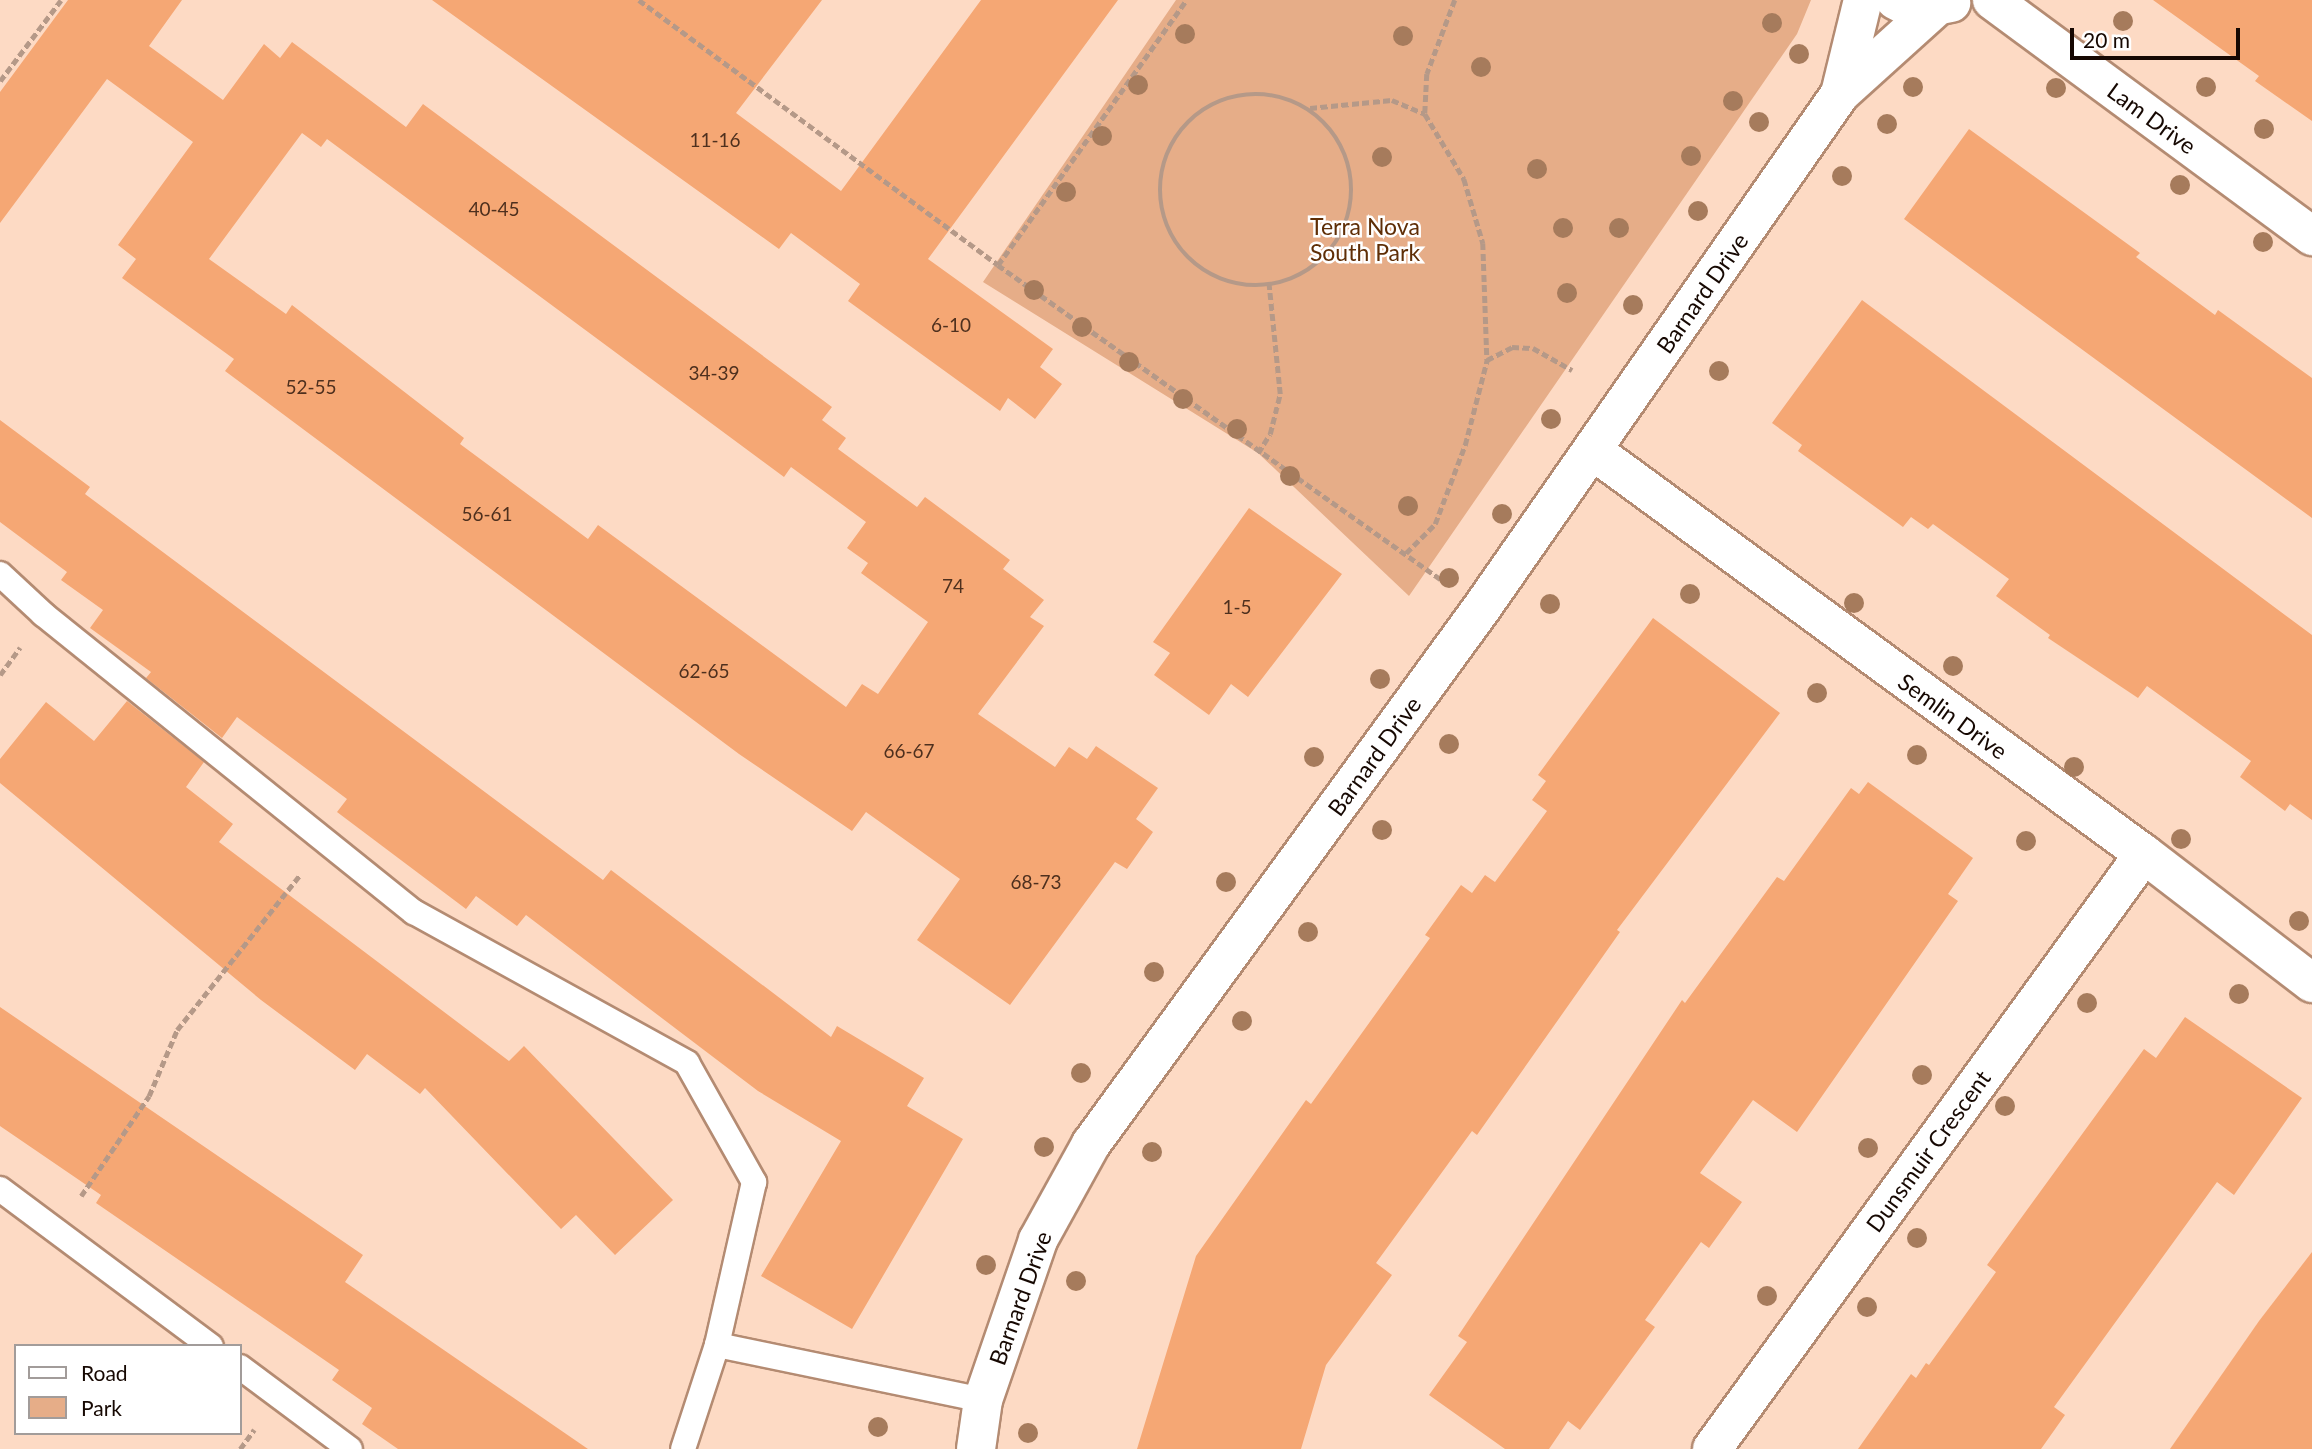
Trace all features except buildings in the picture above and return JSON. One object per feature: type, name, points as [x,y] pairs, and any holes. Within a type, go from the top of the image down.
[{"type":"street","name":"Barnard Drive","points":[[1840,94],[1863,0]]},
{"type":"street","points":[[1895,0],[1915,10],[1944,5]]},
{"type":"street","name":"Lam Drive","points":[[1992,0],[2312,236]]},
{"type":"street","name":"Barnard Drive","points":[[976,1449],[983,1400],[1038,1240],[1091,1144],[1481,609],[1840,94],[1944,5]]},
{"type":"street","name":"Semlin Drive","points":[[1592,450],[1673,514],[2144,854],[2312,983]]},
{"type":"street","name":"Dunsmuir Crescent","points":[[1712,1449],[2144,854]]},
{"type":"lane","points":[[0,575],[43,614],[414,912],[687,1063],[754,1182],[717,1345],[683,1449]]},
{"type":"lane","points":[[0,1189],[208,1344]]},
{"type":"lane","points":[[717,1345],[983,1400]]},
{"type":"lane","points":[[242,1368],[350,1449]]},
{"type":"path","points":[[0,81],[61,0]]},
{"type":"path","points":[[639,0],[998,265],[1258,453],[1406,553],[1481,609]]},
{"type":"path","points":[[998,265],[1186,0]]},
{"type":"path","points":[[1406,553],[1435,524],[1465,445],[1487,360],[1483,243],[1464,179],[1425,114],[1427,74],[1455,0]]},
{"type":"path","points":[[1245,93],[1278,95],[1309,108],[1333,131],[1349,161],[1351,212],[1338,243],[1309,271],[1269,285],[1232,284],[1186,258],[1167,230],[1159,197],[1165,156],[1182,127],[1212,103],[1245,93]]},
{"type":"path","points":[[1309,108],[1392,100],[1425,114]]},
{"type":"path","points":[[1258,453],[1270,434],[1280,394],[1269,285]]},
{"type":"path","points":[[1487,360],[1512,347],[1533,348],[1572,370]]},
{"type":"path","points":[[57,1231],[149,1096],[177,1030],[327,841]]},
{"type":"green space","name":"Terra Nova South Park","points":[[1176,0],[1811,0],[1797,34],[1409,596],[1258,453],[983,282]]}]
